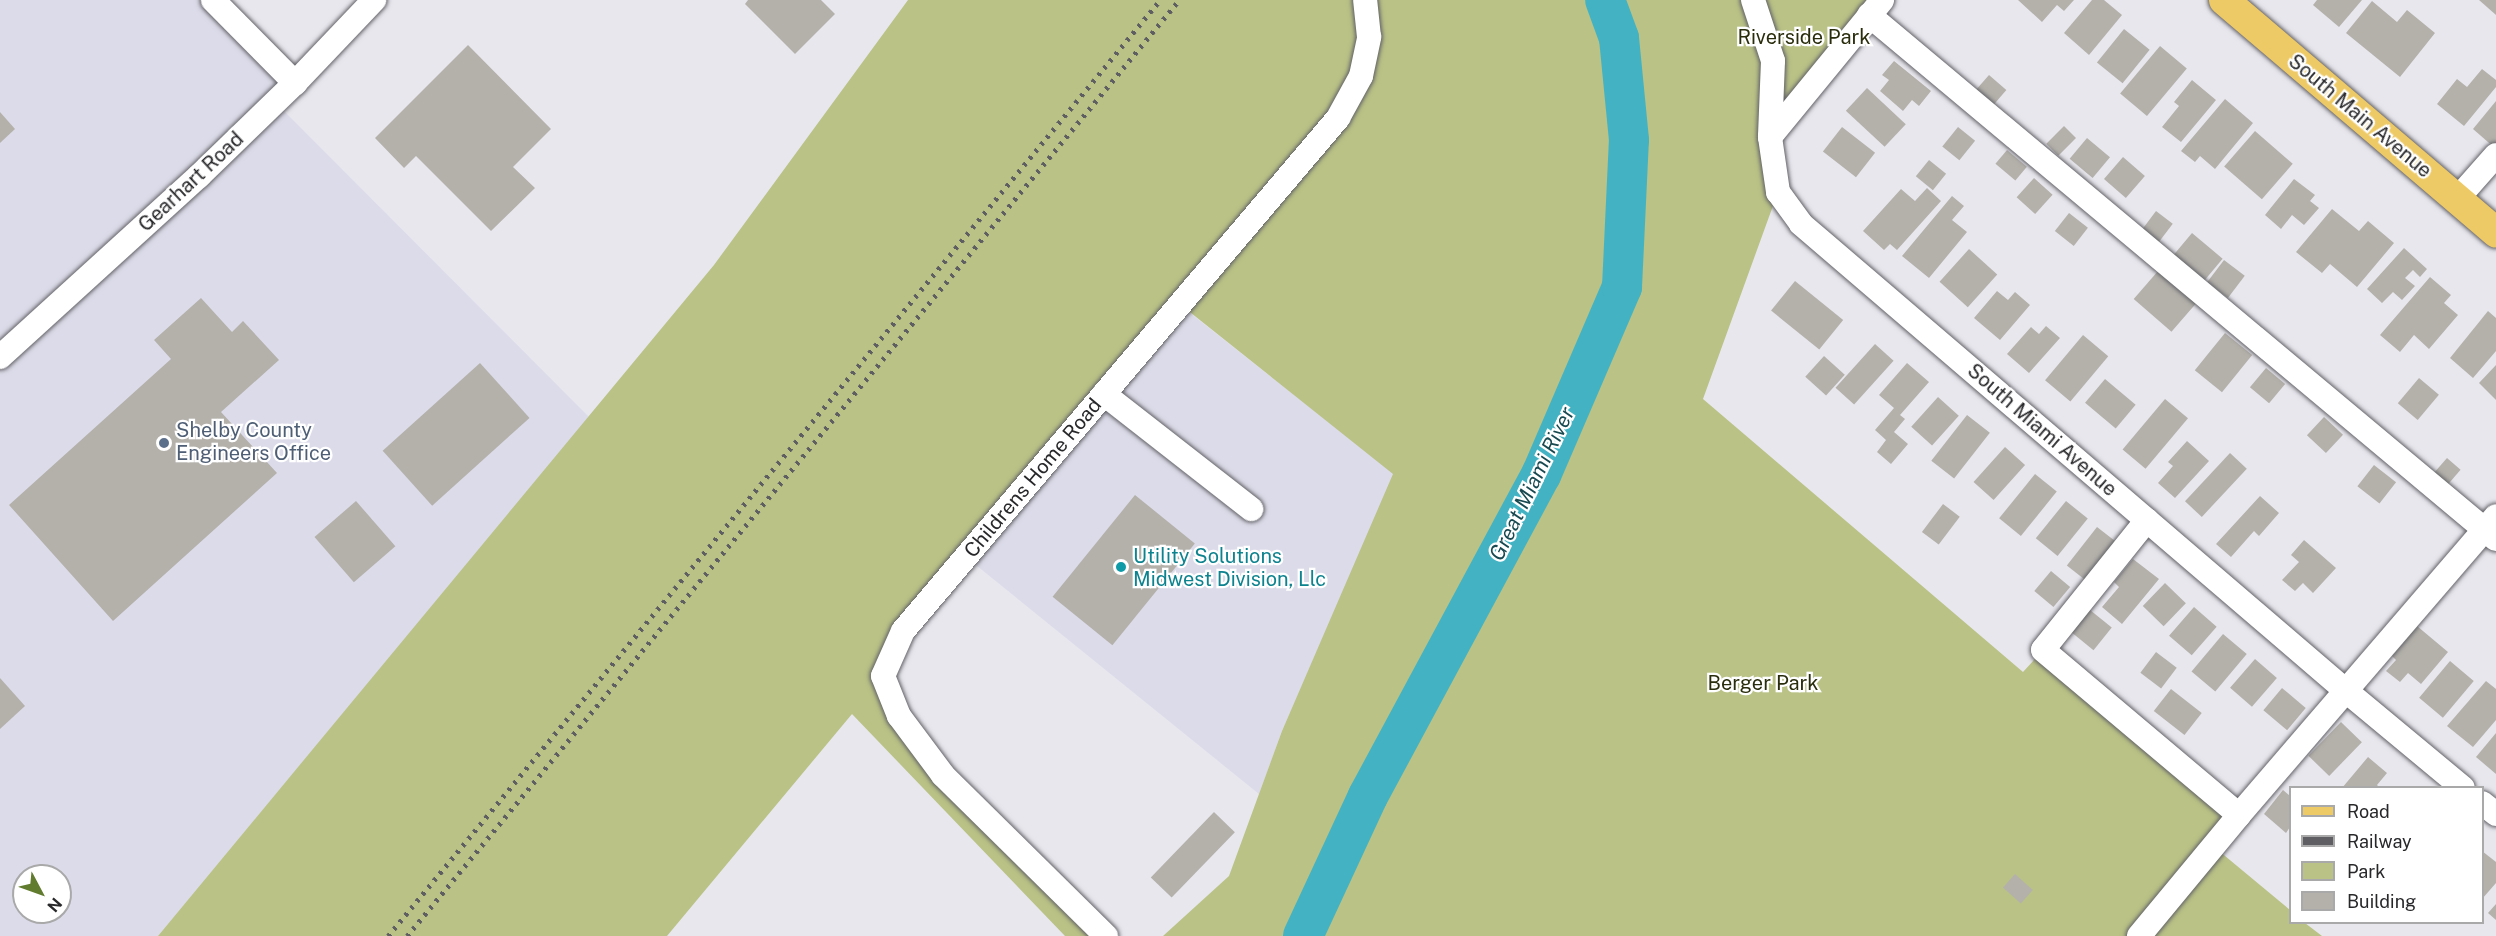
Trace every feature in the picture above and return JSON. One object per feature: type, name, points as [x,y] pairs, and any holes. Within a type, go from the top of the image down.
[{"type":"main road","name":"South Main Avenue","points":[[2224,0],[2496,231]]},
{"type":"street","points":[[213,0],[296,83]]},
{"type":"street","name":"Gearhart Road","points":[[0,357],[199,176],[296,83],[374,0]]},
{"type":"street","name":"Childrens Home Road","points":[[1106,936],[943,775],[898,716],[883,676],[903,631],[1338,118],[1360,76],[1369,37],[1365,0]]},
{"type":"street","name":"South Miami Avenue","points":[[1753,0],[1773,61],[1770,136],[1778,192],[1801,224],[2345,690],[2461,786]]},
{"type":"street","points":[[1770,136],[1875,8],[2492,528],[2345,690],[2139,936]]},
{"type":"street","points":[[2458,198],[2496,155]]},
{"type":"street","points":[[1104,394],[1251,509]]},
{"type":"street","points":[[2147,520],[2043,650],[2239,814]]},
{"type":"street","points":[[2484,805],[2496,814]]},
{"type":"shaded area","points":[[0,0],[213,0],[295,83],[276,103],[589,417],[158,936],[0,936]]},
{"type":"shaded area","points":[[1180,305],[1394,474],[1282,731],[1259,794],[966,557]]},
{"type":"green space","points":[[908,0],[1882,0],[1770,136],[1778,192],[1703,399],[2023,672],[2043,650],[2239,815],[2213,846],[2289,909],[2289,924],[2306,924],[2322,936],[1163,936],[1229,876],[1282,731],[1393,474],[1181,305],[903,631],[883,676],[899,716],[1106,936],[1065,936],[852,714],[667,936],[158,936],[714,265]]},
{"type":"building","points":[[748,0],[821,0],[835,14],[795,54],[745,4]]},
{"type":"building","points":[[2018,0],[2074,0],[2064,11],[2057,5],[2042,22]]},
{"type":"building","points":[[2092,0],[2104,0],[2122,15],[2089,55],[2064,33]]},
{"type":"building","points":[[2317,0],[2362,0],[2339,27],[2313,5]]},
{"type":"building","points":[[2479,0],[2496,0],[2496,15]]},
{"type":"building","points":[[2372,1],[2397,22],[2407,10],[2435,33],[2400,77],[2346,33]]},
{"type":"building","points":[[2124,29],[2150,50],[2123,83],[2097,62]]},
{"type":"building","points":[[468,45],[551,129],[513,167],[535,188],[491,231],[416,156],[404,168],[375,138]]},
{"type":"building","points":[[2160,46],[2187,68],[2147,116],[2120,93]]},
{"type":"building","points":[[1894,61],[1931,91],[1919,106],[1912,100],[1903,111],[1880,91],[1889,80],[1882,75]]},
{"type":"building","points":[[2482,69],[2496,80],[2496,87],[2464,126],[2437,104],[2457,79],[2467,87]]},
{"type":"building","points":[[1989,75],[2006,90],[1991,107],[1974,92]]},
{"type":"building","points":[[2192,80],[2216,100],[2181,142],[2162,127],[2179,106],[2174,102]]},
{"type":"building","points":[[1867,88],[1906,124],[1885,147],[1846,111]]},
{"type":"building","points":[[2225,99],[2253,123],[2215,169],[2200,156],[2195,162],[2181,151]]},
{"type":"building","points":[[2496,101],[2496,149],[2473,129]]},
{"type":"building","points":[[0,112],[15,129],[0,143]]},
{"type":"building","points":[[2064,126],[2076,138],[2058,156],[2046,144]]},
{"type":"building","points":[[1842,127],[1875,153],[1856,177],[1823,151]]},
{"type":"building","points":[[1958,127],[1975,141],[1959,160],[1942,146]]},
{"type":"building","points":[[2255,131],[2293,164],[2262,199],[2224,166]]},
{"type":"building","points":[[2087,138],[2110,157],[2093,178],[2070,159]]},
{"type":"building","points":[[2007,150],[2027,167],[2015,181],[1995,164]]},
{"type":"building","points":[[2123,157],[2145,176],[2126,198],[2104,179]]},
{"type":"building","points":[[1929,160],[1946,174],[1933,190],[1916,176]]},
{"type":"building","points":[[2034,178],[2053,195],[2035,214],[2017,197]]},
{"type":"building","points":[[2294,179],[2315,195],[2310,201],[2319,208],[2304,225],[2292,215],[2281,229],[2265,215]]},
{"type":"building","points":[[1927,188],[1941,201],[1897,250],[1890,244],[1884,250],[1863,231],[1901,189],[1915,201]]},
{"type":"building","points":[[1952,196],[1964,206],[1952,220],[1967,232],[1929,278],[1902,256]]},
{"type":"building","points":[[2332,209],[2359,231],[2368,221],[2394,243],[2357,287],[2330,264],[2322,273],[2296,252]]},
{"type":"building","points":[[2156,211],[2173,224],[2158,243],[2142,230]]},
{"type":"building","points":[[2069,213],[2088,228],[2074,246],[2055,231]]},
{"type":"building","points":[[2192,233],[2223,259],[2204,281],[2173,255]]},
{"type":"building","points":[[2404,248],[2427,269],[2420,277],[2413,270],[2405,278],[2415,286],[2402,300],[2393,292],[2382,303],[2367,289]]},
{"type":"building","points":[[1969,249],[1997,274],[1968,307],[1940,282]]},
{"type":"building","points":[[2224,260],[2245,276],[2228,298],[2207,282]]},
{"type":"building","points":[[2158,271],[2196,304],[2171,332],[2134,299]]},
{"type":"building","points":[[2430,277],[2451,295],[2444,303],[2458,315],[2429,349],[2414,335],[2400,352],[2380,335]]},
{"type":"building","points":[[1795,281],[1843,320],[1819,350],[1771,311]]},
{"type":"building","points":[[1997,291],[2008,300],[2015,292],[2030,305],[2000,340],[1974,318]]},
{"type":"building","name":"Shelby County Engineers Office","points":[[201,298],[232,332],[243,321],[279,360],[221,412],[277,473],[113,621],[9,505],[171,359],[154,340]]},
{"type":"building","points":[[2488,311],[2496,318],[2496,351],[2473,378],[2450,358]]},
{"type":"building","points":[[2046,326],[2060,338],[2029,373],[2007,354],[2031,327],[2039,334]]},
{"type":"building","points":[[2225,333],[2252,355],[2222,392],[2195,370]]},
{"type":"building","points":[[2083,335],[2108,356],[2070,401],[2045,380]]},
{"type":"building","points":[[1875,344],[1894,361],[1854,405],[1836,388]]},
{"type":"building","points":[[1824,356],[1845,375],[1826,396],[1805,377]]},
{"type":"building","points":[[480,363],[530,418],[432,506],[383,451]]},
{"type":"building","points":[[1907,363],[1929,382],[1900,415],[1905,419],[1894,432],[1908,444],[1891,464],[1877,452],[1886,440],[1875,430],[1894,408],[1879,395]]},
{"type":"building","points":[[2496,365],[2496,400],[2479,383]]},
{"type":"building","points":[[2266,368],[2285,384],[2269,403],[2250,387]]},
{"type":"building","points":[[2419,378],[2439,395],[2418,420],[2398,403]]},
{"type":"building","points":[[2105,379],[2136,405],[2116,428],[2085,403]]},
{"type":"building","points":[[1938,397],[1959,416],[1932,445],[1911,427]]},
{"type":"building","points":[[2165,399],[2188,418],[2146,469],[2123,450]]},
{"type":"building","points":[[1967,415],[1990,433],[1954,479],[1931,461]]},
{"type":"building","points":[[2324,417],[2343,435],[2326,453],[2307,435]]},
{"type":"building","points":[[2187,441],[2209,461],[2175,498],[2158,483],[2173,466],[2168,462]]},
{"type":"building","points":[[2005,447],[2025,465],[1994,500],[1974,482]]},
{"type":"building","points":[[2230,453],[2247,469],[2202,517],[2185,501]]},
{"type":"building","points":[[2447,458],[2461,470],[2447,486],[2433,474]]},
{"type":"building","points":[[2374,465],[2396,482],[2379,504],[2357,486]]},
{"type":"building","points":[[2035,474],[2057,492],[2021,536],[1999,518]]},
{"type":"building","name":"Utility Solutions Midwest Division, Llc","points":[[1135,495],[1195,543],[1112,645],[1053,597]]},
{"type":"building","points":[[2260,496],[2279,513],[2259,536],[2254,531],[2231,557],[2216,544]]},
{"type":"building","points":[[356,501],[395,546],[354,582],[314,537]]},
{"type":"building","points":[[2066,501],[2088,519],[2058,556],[2036,538]]},
{"type":"building","points":[[1943,504],[1960,517],[1939,545],[1922,532]]},
{"type":"building","points":[[2097,527],[2120,545],[2090,583],[2067,566]]},
{"type":"building","points":[[2304,540],[2336,568],[2313,593],[2303,583],[2295,591],[2282,580],[2299,562],[2291,555]]},
{"type":"building","points":[[2133,559],[2159,579],[2122,624],[2102,607],[2119,587],[2114,582]]},
{"type":"building","points":[[2051,571],[2070,587],[2053,607],[2034,591]]},
{"type":"building","points":[[2165,583],[2186,603],[2164,626],[2143,606]]},
{"type":"building","points":[[2194,607],[2217,627],[2192,655],[2169,636]]},
{"type":"building","points":[[2090,610],[2112,628],[2094,650],[2072,633]]},
{"type":"building","points":[[2417,626],[2448,652],[2421,684],[2408,673],[2400,682],[2386,671],[2396,660],[2392,656]]},
{"type":"building","points":[[2223,634],[2247,654],[2215,691],[2192,672]]},
{"type":"building","points":[[2156,652],[2177,668],[2161,688],[2140,673]]},
{"type":"building","points":[[2255,659],[2277,678],[2252,707],[2230,688]]},
{"type":"building","points":[[2450,661],[2474,681],[2443,718],[2419,698]]},
{"type":"building","points":[[0,678],[25,706],[0,729]]},
{"type":"building","points":[[2486,681],[2496,689],[2496,720],[2473,747],[2447,726]]},
{"type":"building","points":[[2282,688],[2306,708],[2287,730],[2263,710]]},
{"type":"building","points":[[2171,689],[2202,713],[2184,735],[2154,711]]},
{"type":"building","points":[[2341,722],[2362,742],[2329,776],[2308,756]]},
{"type":"building","points":[[2496,733],[2496,774],[2476,757]]},
{"type":"building","points":[[2368,757],[2387,773],[2378,786],[2344,786]]},
{"type":"building","points":[[2283,790],[2289,795],[2289,828],[2286,833],[2264,814]]},
{"type":"building","points":[[1214,812],[1235,832],[1172,898],[1151,877]]},
{"type":"building","points":[[2484,853],[2496,862],[2496,883],[2484,897]]},
{"type":"building","points":[[2015,874],[2033,890],[2021,903],[2003,887]]},
{"type":"building","points":[[2496,904],[2496,920],[2488,913]]},
{"type":"waterway","name":"Great Miami River","points":[[1303,936],[1368,796],[1541,475],[1622,287],[1629,140],[1619,38],[1605,0]]},
{"type":"railway","points":[[388,936],[1160,0]]},
{"type":"railway","points":[[407,936],[1179,0]]},
{"type":"place","name":"Shelby County Engineers Office","points":[[164,443]]},
{"type":"place","name":"Utility Solutions Midwest Division, Llc","points":[[1121,567]]},
{"type":"park label","name":"Riverside Park","points":[[1804,37]]},
{"type":"park label","name":"Berger Park","points":[[1763,683]]}]
